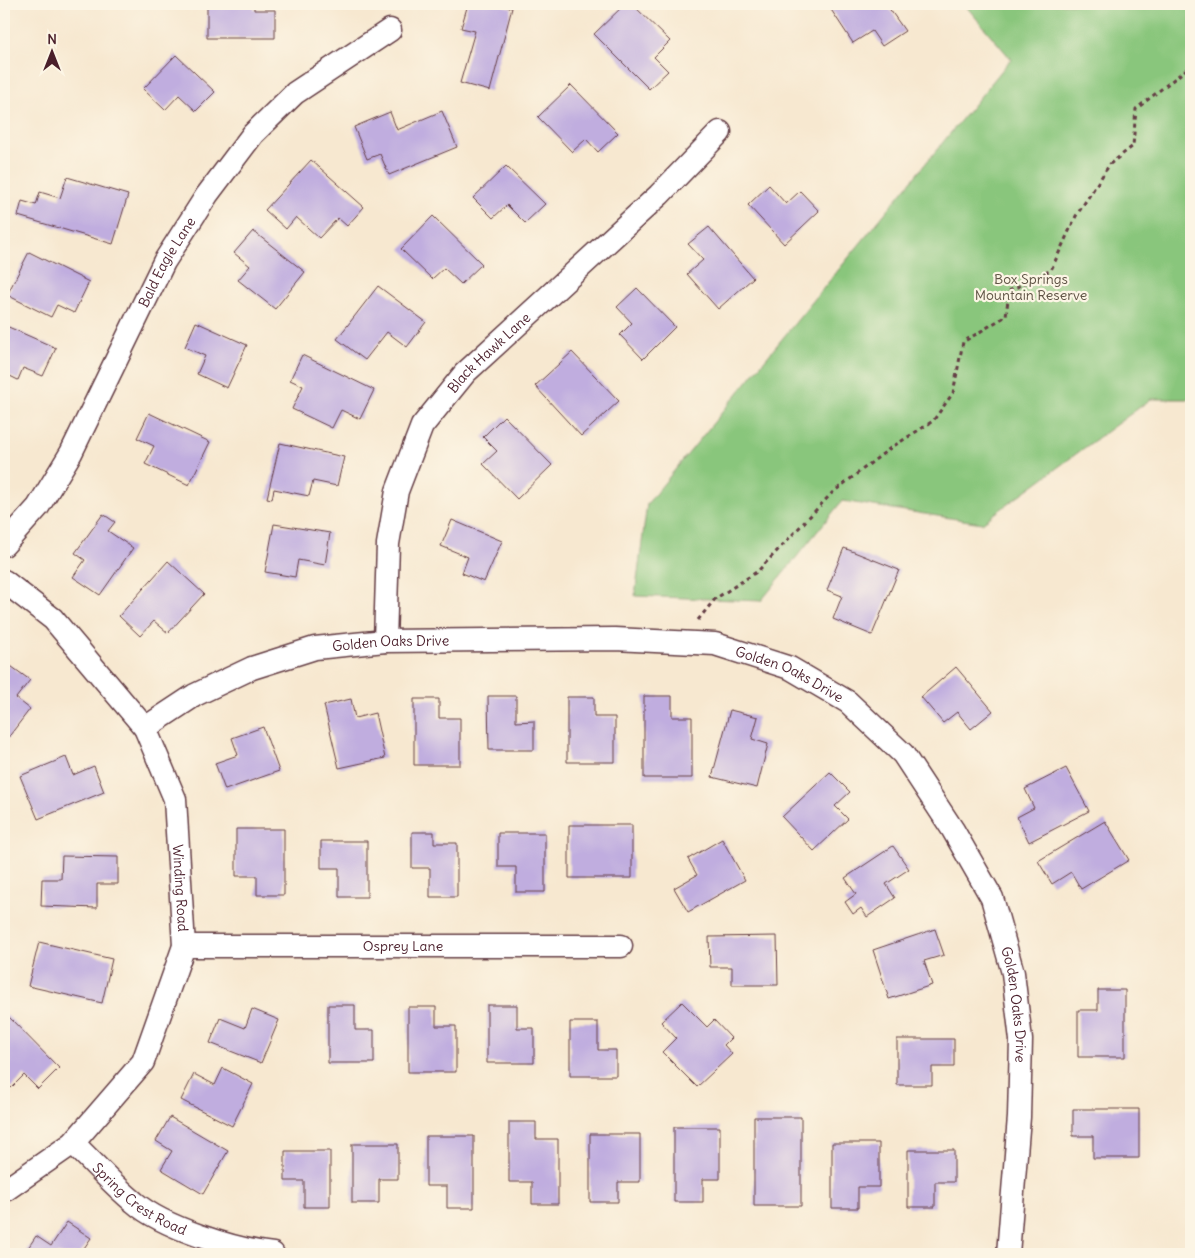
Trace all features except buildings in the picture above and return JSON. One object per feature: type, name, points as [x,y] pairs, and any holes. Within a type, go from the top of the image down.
[{"type":"street","name":"Bald Eagle Lane","points":[[4,545],[38,507],[70,453],[164,262],[207,194],[254,134],[295,93],[390,30]]},
{"type":"street","name":"Black Hawk Lane","points":[[384,641],[388,544],[397,491],[422,426],[465,373],[659,194],[720,132]]},
{"type":"street","name":"Winding Road","points":[[4,581],[54,620],[145,728],[174,799],[184,946],[143,1062],[73,1143],[4,1191]]},
{"type":"street","name":"Golden Oaks Drive","points":[[145,728],[195,695],[252,668],[315,648],[384,641],[615,639],[715,644],[790,668],[848,702],[903,754],[953,830],[992,898],[1013,973],[1021,1040],[1018,1117],[1008,1254]]},
{"type":"street","name":"Osprey Lane","points":[[184,946],[621,946]]},
{"type":"street","name":"Spring Crest Road","points":[[73,1143],[135,1203],[184,1230],[254,1252],[273,1254]]},
{"type":"path","points":[[681,643],[715,599],[758,571],[832,493],[889,449],[933,421],[953,393],[963,342],[1006,316],[1009,291],[1051,270],[1076,216],[1110,164],[1133,146],[1136,109],[1188,68],[1191,68]]},
{"type":"green space","name":"Box Springs Mountain Reserve","points":[[964,4],[1191,4],[1191,399],[1151,399],[982,523],[842,501],[761,601],[635,596],[647,504],[1011,59]]}]
